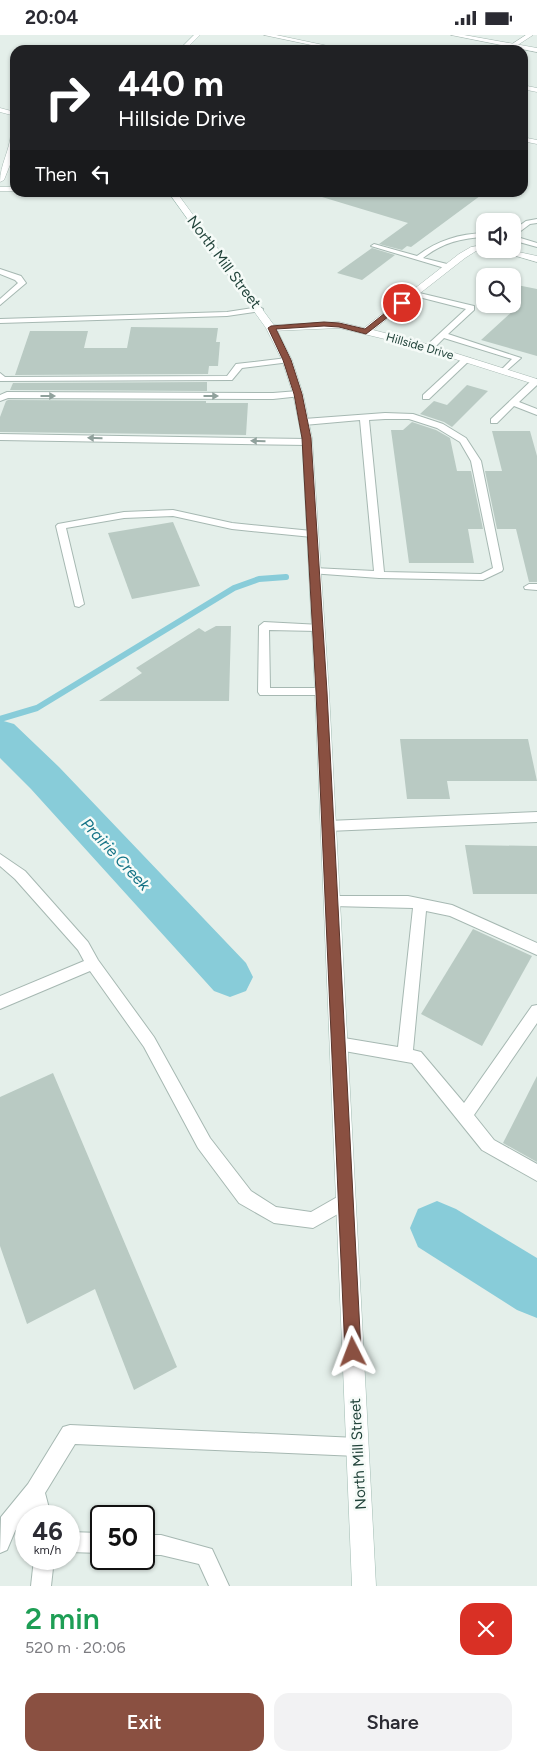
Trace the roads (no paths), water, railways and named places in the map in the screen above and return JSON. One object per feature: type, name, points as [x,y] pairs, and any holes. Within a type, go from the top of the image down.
[{"type":"main road","points":[[187,45],[197,35]]},
{"type":"main road","points":[[267,35],[318,45]]},
{"type":"main road","points":[[454,35],[508,45]]},
{"type":"main road","points":[[515,45],[530,35]]},
{"type":"main road","points":[[0,180],[10,155]]},
{"type":"main road","name":"North Mill Street","points":[[175,197],[259,309],[271,328],[287,360],[298,394],[307,442],[322,692],[364,1586]]},
{"type":"main road","points":[[366,331],[448,267],[476,249]]},
{"type":"main road","points":[[521,255],[537,259]]},
{"type":"main road","name":"Hillside Drive","points":[[271,328],[324,324],[339,325],[429,348],[536,381]]},
{"type":"lane","points":[[521,229],[528,222],[537,221]]},
{"type":"lane","points":[[418,259],[445,240],[466,235],[476,235]]},
{"type":"lane","points":[[521,240],[537,245]]},
{"type":"lane","points":[[374,246],[448,267]]},
{"type":"lane","points":[[0,271],[18,278],[22,283],[0,303]]},
{"type":"lane","points":[[414,293],[471,308],[429,348]]},
{"type":"lane","points":[[0,321],[227,315],[259,309]]},
{"type":"lane","points":[[442,335],[517,358],[504,371]]},
{"type":"lane","points":[[426,397],[467,359]]},
{"type":"lane","points":[[0,375],[3,379],[229,379],[239,366],[287,360]]},
{"type":"lane","points":[[494,421],[536,381]]},
{"type":"lane","points":[[0,398],[8,395],[273,396],[298,394]]},
{"type":"lane","points":[[513,403],[537,411]]},
{"type":"lane","points":[[304,422],[364,417],[410,416],[440,426],[463,441],[476,461],[498,569],[483,577],[380,575],[314,571]]},
{"type":"lane","points":[[364,417],[380,575]]},
{"type":"lane","points":[[0,437],[307,442]]},
{"type":"lane","points":[[79,605],[61,527],[124,515],[173,513],[232,526],[312,533]]},
{"type":"lane","points":[[317,627],[264,626],[264,692],[322,692]]},
{"type":"lane","points":[[328,826],[537,817]]},
{"type":"lane","points":[[0,859],[20,875],[83,946],[93,964],[149,1042],[204,1143],[245,1197],[274,1215],[313,1220],[346,1200]]},
{"type":"lane","points":[[332,901],[408,901],[452,911],[537,949]]},
{"type":"lane","points":[[405,1054],[420,904]]},
{"type":"lane","points":[[0,1003],[93,964]]},
{"type":"lane","points":[[464,1115],[537,1011]]},
{"type":"lane","points":[[338,1044],[416,1057],[488,1145],[537,1173]]},
{"type":"lane","points":[[0,1543],[8,1524],[36,1491],[70,1434],[357,1447]]},
{"type":"lane","points":[[36,1491],[39,1505]]},
{"type":"lane","points":[[155,1545],[205,1557],[219,1586]]},
{"type":"lane","points":[[41,1586],[43,1570]]},
{"type":"waterway","points":[[0,719],[37,708],[234,588],[259,579],[286,577]]},
{"type":"waterway","name":"Prairie Creek","points":[[0,734],[45,778],[230,977]]},
{"type":"waterway","name":"Prairie Creek","points":[[437,1228],[537,1290]]}]
